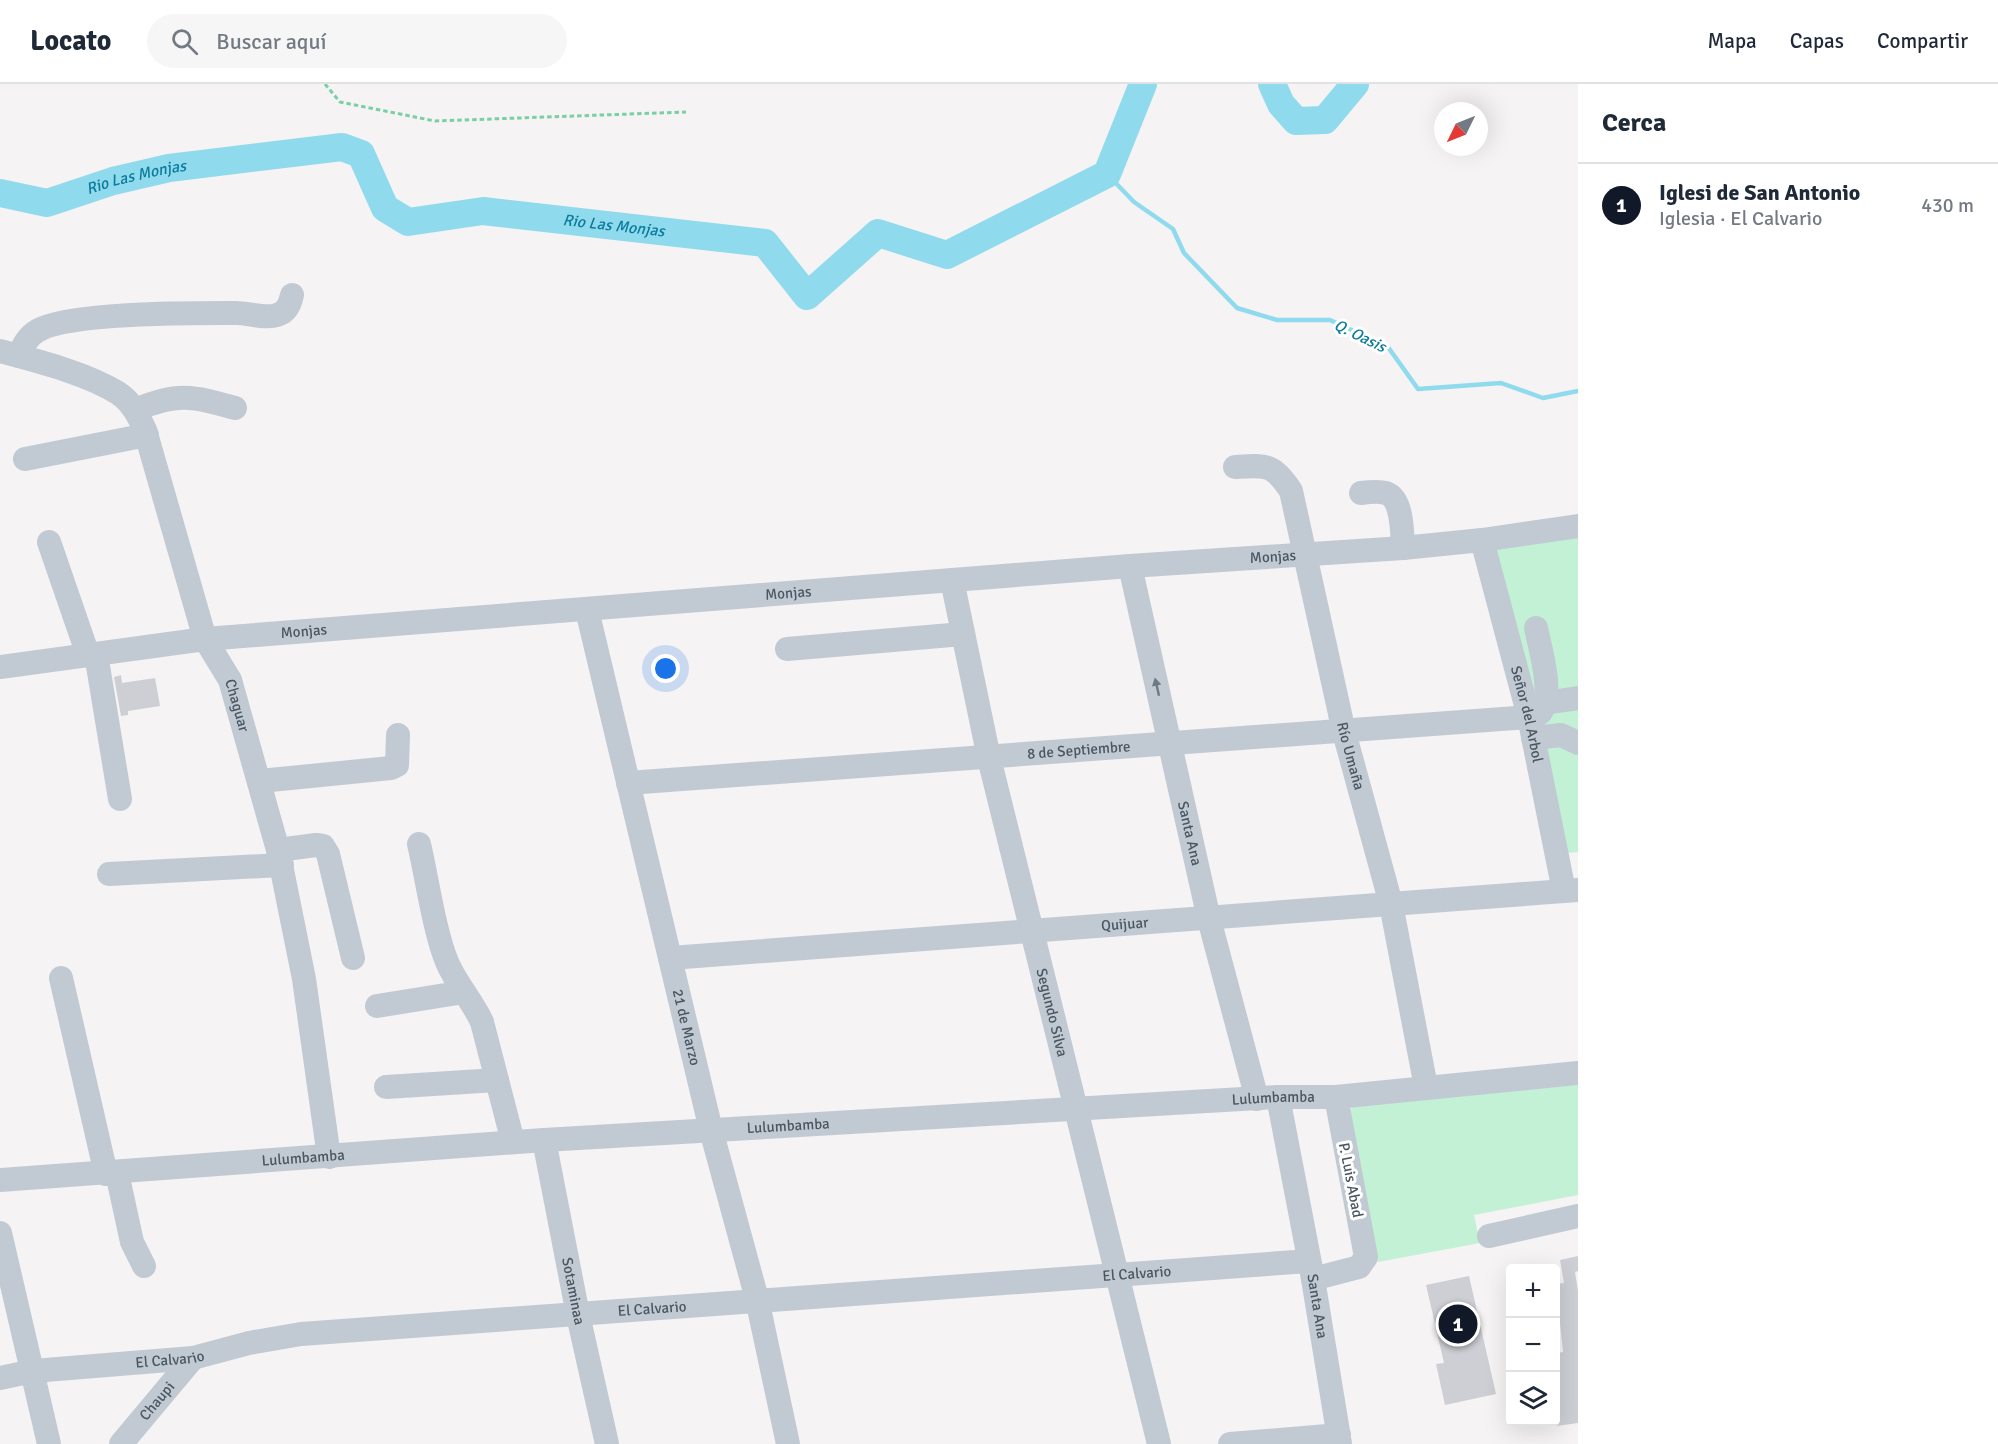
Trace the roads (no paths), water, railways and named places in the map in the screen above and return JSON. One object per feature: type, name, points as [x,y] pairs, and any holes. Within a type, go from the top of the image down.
[{"type":"street","points":[[10,354],[31,335],[44,327],[59,323],[165,313],[246,313],[274,316],[283,312],[292,295]]},
{"type":"street","name":"Chaguar","points":[[10,354],[119,394],[135,410],[147,435],[205,639],[230,680],[280,858],[304,979],[329,1157]]},
{"type":"street","points":[[135,410],[180,396],[200,398],[236,408]]},
{"type":"street","points":[[25,459],[147,435]]},
{"type":"street","name":"Río Umaña","points":[[1235,467],[1263,465],[1273,468],[1290,491],[1344,732],[1391,904],[1426,1087]]},
{"type":"street","points":[[1361,493],[1386,493],[1394,498],[1398,509],[1403,548]]},
{"type":"street","name":"Monjas","points":[[0,667],[205,639],[1130,566],[1403,548],[1482,540],[1578,526]]},
{"type":"street","name":"Señor del Arbol","points":[[1482,540],[1535,719],[1571,890]]},
{"type":"street","points":[[49,542],[92,655],[120,799]]},
{"type":"street","name":"Santa Ana","points":[[1130,566],[1209,919],[1267,1098],[1311,1270],[1340,1439]]},
{"type":"street","name":"Segundo Silva","points":[[952,580],[989,758],[1159,1444]]},
{"type":"street","name":"21 de Marzo","points":[[587,610],[711,1130],[757,1299],[788,1444]]},
{"type":"street","points":[[1535,719],[1545,674],[1536,628]]},
{"type":"street","points":[[787,649],[963,634]]},
{"type":"street","points":[[1535,719],[1578,698]]},
{"type":"street","points":[[1535,719],[1578,743]]},
{"type":"street","name":"8 de Septiembre","points":[[628,783],[1535,719]]},
{"type":"street","points":[[260,781],[391,768],[397,765],[398,735]]},
{"type":"street","points":[[419,844],[446,959],[482,1022],[513,1142]]},
{"type":"street","points":[[109,874],[280,858],[316,845],[323,846],[328,854],[353,958]]},
{"type":"street","name":"Quijuar","points":[[670,958],[1571,890]]},
{"type":"street","points":[[61,978],[111,1173],[132,1242],[144,1266]]},
{"type":"street","points":[[377,1006],[464,992]]},
{"type":"street","name":"Lulumbamba","points":[[0,1180],[543,1140],[1267,1098],[1336,1097],[1578,1073]]},
{"type":"street","points":[[386,1088],[497,1080]]},
{"type":"street","name":"P. Luis Abad","points":[[1336,1097],[1366,1257],[1364,1263]]},
{"type":"street","name":"Sotaminaa","points":[[543,1140],[578,1315],[607,1444]]},
{"type":"street","points":[[1489,1236],[1578,1216]]},
{"type":"street","points":[[0,1233],[49,1444]]},
{"type":"street","name":"El Calvario","points":[[0,1378],[33,1371],[193,1358],[249,1343],[301,1334],[578,1315],[757,1299],[1119,1276],[1311,1270],[1359,1267],[1364,1263]]},
{"type":"street","name":"Chaupi","points":[[121,1444],[193,1358]]},
{"type":"street","points":[[1230,1444],[1340,1439]]},
{"type":"waterway","name":"Rio Las Monjas","points":[[0,193],[47,203],[113,181],[169,168],[342,147],[361,154],[385,208],[408,222],[483,211],[765,243],[807,296],[878,233],[947,255],[1107,174],[1143,84]]},
{"type":"waterway","name":"Rio Las Monjas","points":[[1272,84],[1281,104],[1296,121],[1325,120],[1355,84]]},
{"type":"waterway","name":"Q. Oasis","points":[[1107,174],[1134,202],[1173,229],[1184,253],[1237,308],[1277,320],[1330,320],[1388,347],[1418,389],[1501,383],[1543,398],[1578,391]]},
{"type":"place","name":"Iglesi de San Antonio","points":[[1458,1324]]}]
